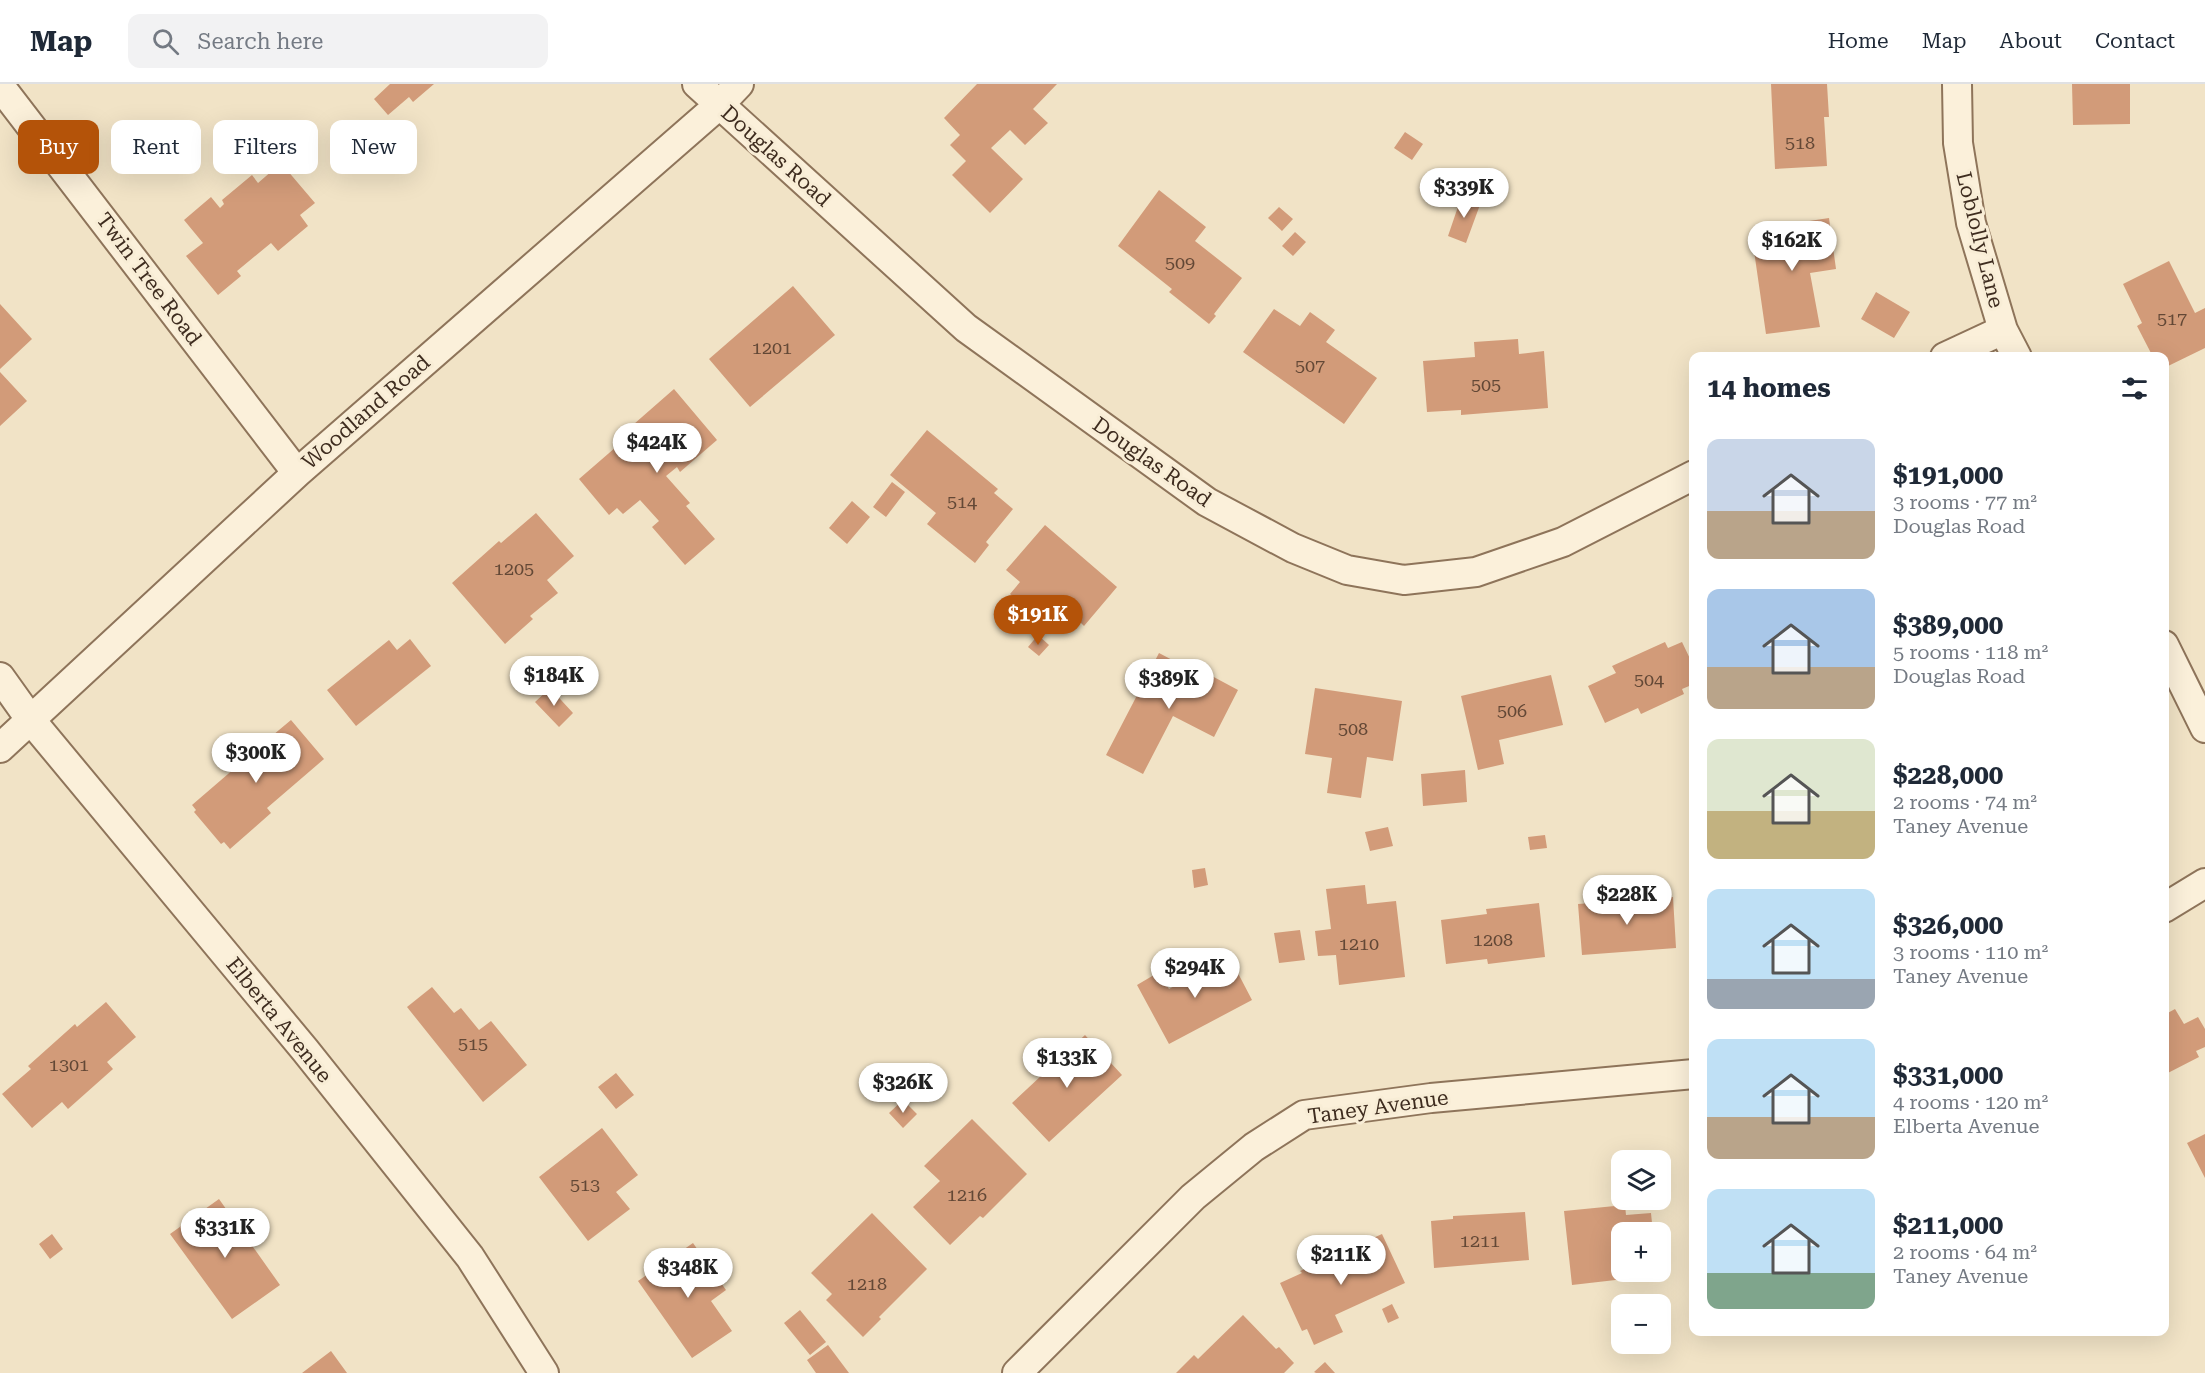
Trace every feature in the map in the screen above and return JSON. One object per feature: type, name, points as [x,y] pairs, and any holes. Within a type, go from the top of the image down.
[{"type":"street","name":"Douglas Road","points":[[697,84],[966,328],[1207,502],[1293,548],[1347,570],[1404,580],[1476,572],[1563,542],[1689,478]]},
{"type":"street","name":"Woodland Road","points":[[0,748],[297,473],[719,105],[739,84]]},
{"type":"street","name":"Loblolly Lane","points":[[1957,84],[1958,143],[1971,222],[2003,330],[2014,352]]},
{"type":"street","name":"Twin Tree Road","points":[[0,86],[297,473]]},
{"type":"street","points":[[1957,352],[2003,330]]},
{"type":"street","points":[[2169,655],[2205,728]]},
{"type":"street","name":"Elberta Avenue","points":[[0,677],[30,719],[305,1050],[463,1248],[544,1373]]},
{"type":"street","points":[[2169,905],[2205,883]]},
{"type":"street","name":"Taney Avenue","points":[[1017,1373],[1193,1197],[1254,1147],[1304,1115],[1431,1098],[1689,1074]]},
{"type":"building","points":[[390,84],[434,84],[413,102],[409,97],[388,115],[374,99]]},
{"type":"building","points":[[977,84],[1057,84],[1033,109],[1048,123],[1025,145],[1010,130],[991,148],[1023,179],[990,213],[952,175],[966,161],[950,145],[960,135],[944,118]]},
{"type":"building","points":[[1771,84],[1827,84],[1829,117],[1824,117],[1827,166],[1775,169]]},
{"type":"building","points":[[2072,84],[2130,84],[2130,124],[2073,125]]},
{"type":"building","points":[[1405,132],[1423,144],[1412,160],[1394,148]]},
{"type":"building","points":[[268,174],[290,174],[315,203],[300,215],[308,226],[278,251],[271,243],[237,271],[241,276],[218,295],[186,256],[203,243],[184,220],[211,197],[220,208],[224,204],[222,200],[252,175],[258,183]]},
{"type":"building","points":[[1441,178],[1453,184],[1441,205],[1429,198]]},
{"type":"building","points":[[1159,190],[1206,227],[1195,241],[1242,278],[1209,324],[1169,292],[1172,289],[1118,246]]},
{"type":"building","points":[[1462,195],[1481,202],[1466,243],[1448,236]]},
{"type":"building","points":[[1279,207],[1293,219],[1282,231],[1268,218]]},
{"type":"building","points":[[1829,218],[1836,269],[1810,273],[1820,327],[1766,334],[1751,230]]},
{"type":"building","points":[[1295,232],[1306,242],[1293,256],[1282,246]]},
{"type":"building","points":[[2169,261],[2195,313],[2205,308],[2205,348],[2169,366],[2169,352],[2150,352],[2137,326],[2142,323],[2123,284]]},
{"type":"building","points":[[793,286],[835,335],[750,407],[709,359]]},
{"type":"building","points":[[1876,292],[1910,312],[1894,338],[1861,319]]},
{"type":"building","points":[[0,304],[32,339],[0,369]]},
{"type":"building","points":[[1274,309],[1300,326],[1310,312],[1335,330],[1326,342],[1377,378],[1344,424],[1243,352]]},
{"type":"building","points":[[1518,339],[1519,354],[1544,351],[1548,408],[1461,415],[1461,410],[1427,412],[1423,361],[1475,357],[1474,342]]},
{"type":"building","points":[[0,372],[27,401],[0,426]]},
{"type":"building","points":[[674,389],[717,440],[680,472],[677,467],[666,476],[690,503],[686,506],[715,539],[685,565],[652,527],[659,521],[640,500],[623,514],[617,508],[609,515],[579,479],[638,428],[634,424]]},
{"type":"building","points":[[927,430],[998,489],[994,493],[1013,509],[986,542],[989,545],[975,563],[927,524],[936,513],[890,475]]},
{"type":"building","points":[[892,482],[905,492],[886,517],[873,507]]},
{"type":"building","points":[[852,501],[870,517],[847,544],[829,528]]},
{"type":"building","points":[[536,513],[574,556],[547,580],[558,593],[530,616],[533,619],[505,644],[452,583],[499,541],[501,543]]},
{"type":"building","points":[[1045,525],[1117,587],[1084,626],[1080,622],[1073,630],[1066,624],[1073,615],[1052,597],[1035,616],[1010,594],[1020,582],[1006,570]]},
{"type":"building","points":[[1038,635],[1049,645],[1039,656],[1028,647]]},
{"type":"building","points":[[410,639],[431,666],[356,726],[327,690],[389,640],[397,650]]},
{"type":"building","points":[[1665,642],[1668,648],[1682,642],[1689,657],[1689,686],[1682,689],[1684,694],[1641,714],[1638,708],[1605,723],[1588,686],[1616,673],[1612,666]]},
{"type":"building","points":[[1159,653],[1195,672],[1197,668],[1238,690],[1214,737],[1173,716],[1143,774],[1106,755]]},
{"type":"building","points":[[1551,675],[1563,725],[1499,740],[1504,764],[1478,770],[1461,696]]},
{"type":"building","points":[[550,688],[573,713],[559,727],[535,702]]},
{"type":"building","points":[[1315,688],[1402,701],[1393,761],[1367,757],[1361,798],[1327,793],[1332,758],[1305,754]]},
{"type":"building","points":[[291,720],[324,759],[267,808],[271,813],[230,849],[224,842],[221,844],[194,812],[196,810],[192,805],[235,768],[231,764],[264,736],[267,740]]},
{"type":"building","points":[[1465,770],[1467,802],[1423,806],[1421,774]]},
{"type":"building","points":[[1388,827],[1393,846],[1370,851],[1365,832]]},
{"type":"building","points":[[1545,835],[1547,848],[1530,850],[1528,837]]},
{"type":"building","points":[[1205,868],[1208,885],[1194,888],[1192,870]]},
{"type":"building","points":[[1365,885],[1367,904],[1396,901],[1405,977],[1339,985],[1336,955],[1318,956],[1315,931],[1331,929],[1326,889]]},
{"type":"building","points":[[1673,897],[1676,948],[1582,955],[1578,904]]},
{"type":"building","points":[[1539,903],[1545,957],[1488,964],[1487,959],[1446,964],[1441,920],[1487,914],[1486,909]]},
{"type":"building","points":[[1300,930],[1305,960],[1279,963],[1274,933]]},
{"type":"building","points":[[1229,956],[1252,1000],[1169,1044],[1137,985],[1159,972],[1169,989]]},
{"type":"building","points":[[432,987],[454,1013],[461,1008],[479,1030],[491,1021],[527,1065],[483,1102],[407,1007]]},
{"type":"building","points":[[106,1002],[136,1037],[107,1062],[113,1069],[68,1109],[62,1102],[32,1128],[2,1094],[31,1069],[28,1066],[75,1024],[77,1027]]},
{"type":"building","points":[[2175,1009],[2184,1024],[2198,1017],[2205,1029],[2205,1047],[2196,1051],[2199,1057],[2169,1072],[2169,1012]]},
{"type":"building","points":[[1085,1035],[1122,1075],[1049,1142],[1012,1103]]},
{"type":"building","points":[[616,1073],[634,1095],[616,1109],[598,1087]]},
{"type":"building","points":[[903,1100],[917,1114],[903,1128],[889,1113]]},
{"type":"building","points":[[972,1119],[1027,1174],[983,1218],[980,1216],[950,1245],[913,1207],[940,1181],[924,1166]]},
{"type":"building","points":[[602,1128],[638,1175],[616,1192],[630,1209],[588,1241],[539,1177]]},
{"type":"building","points":[[2205,1134],[2205,1178],[2187,1143]]},
{"type":"building","points":[[219,1199],[280,1285],[232,1319],[170,1234]]},
{"type":"building","points":[[1611,1206],[1611,1210],[1626,1210],[1626,1215],[1651,1213],[1652,1222],[1611,1222],[1611,1281],[1572,1285],[1564,1211]]},
{"type":"building","points":[[1525,1212],[1529,1260],[1434,1268],[1431,1221],[1453,1219],[1453,1216]]},
{"type":"building","points":[[872,1213],[927,1269],[879,1317],[881,1319],[863,1337],[826,1300],[832,1294],[811,1273]]},
{"type":"building","points":[[52,1234],[63,1249],[50,1259],[39,1244]]},
{"type":"building","points":[[1382,1234],[1405,1283],[1335,1315],[1343,1332],[1314,1345],[1307,1329],[1302,1331],[1280,1283],[1302,1273],[1300,1271]]},
{"type":"building","points":[[693,1243],[726,1290],[711,1301],[732,1331],[692,1358],[638,1281]]},
{"type":"building","points":[[1392,1304],[1399,1318],[1388,1323],[1382,1309]]},
{"type":"building","points":[[800,1310],[826,1342],[810,1355],[784,1323]]},
{"type":"building","points":[[1243,1315],[1276,1349],[1279,1347],[1294,1363],[1284,1373],[1176,1373],[1194,1355],[1198,1359]]},
{"type":"building","points":[[828,1345],[849,1373],[816,1373],[807,1360]]},
{"type":"building","points":[[331,1351],[347,1373],[302,1373]]},
{"type":"building","points":[[1325,1362],[1335,1373],[1314,1372]]}]
